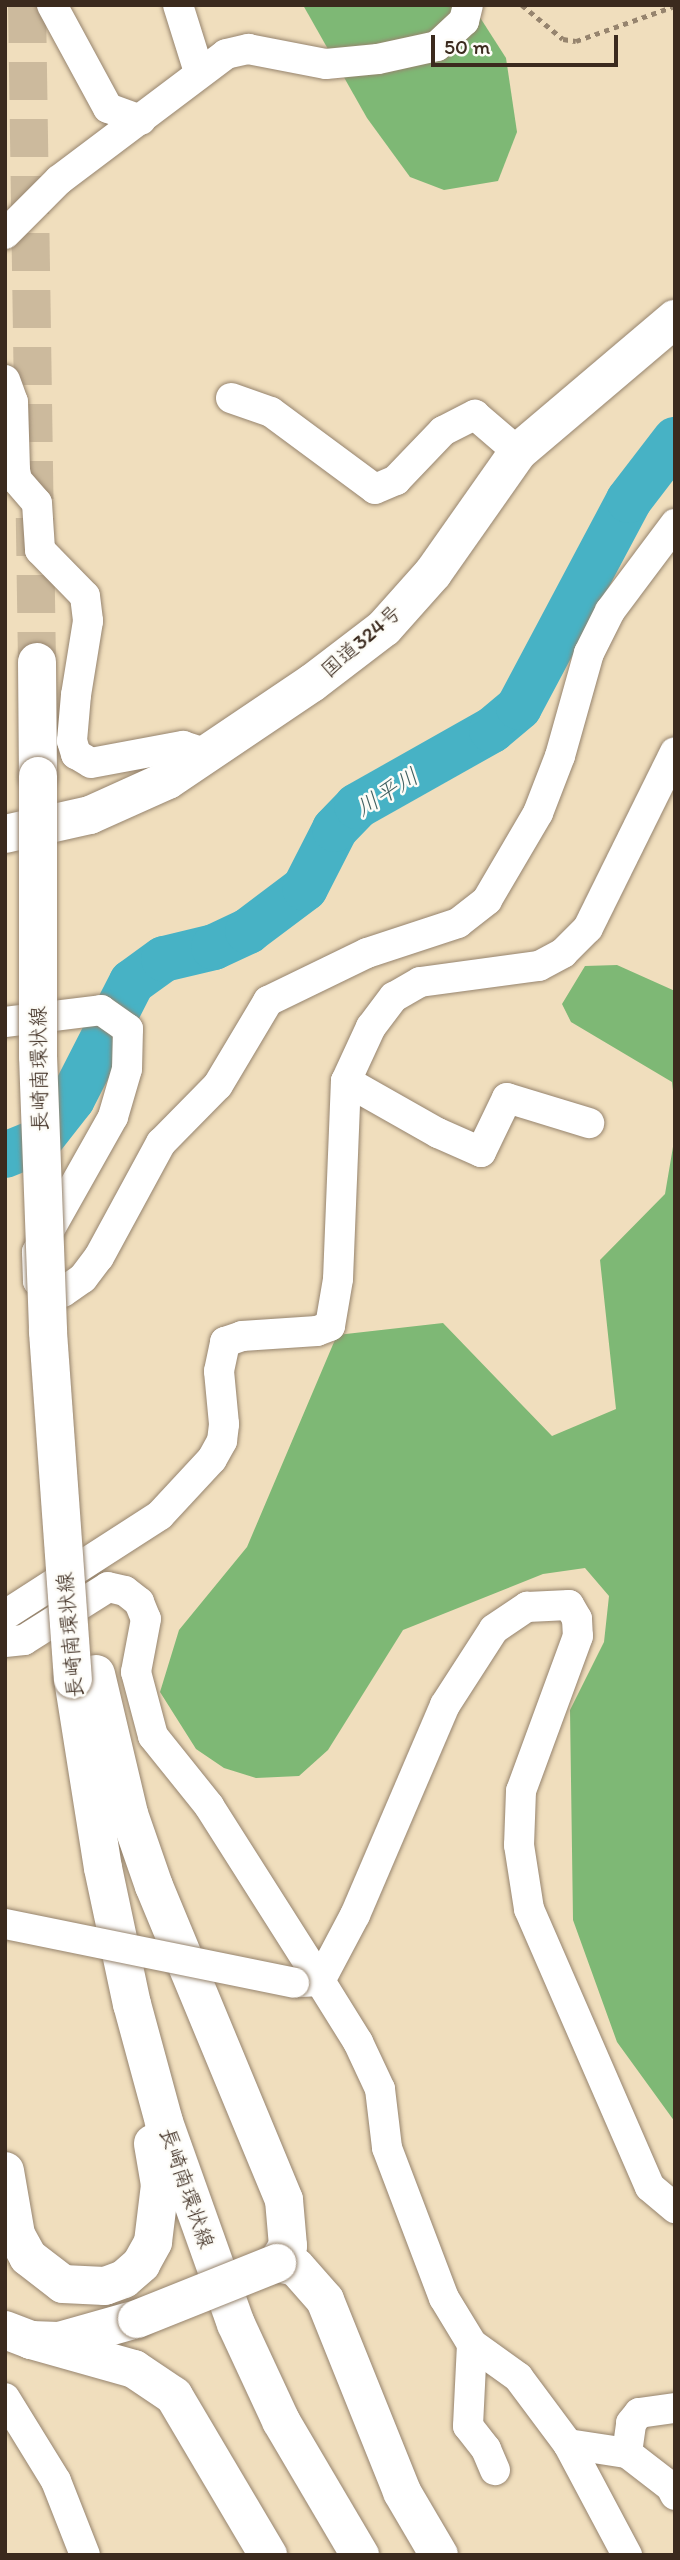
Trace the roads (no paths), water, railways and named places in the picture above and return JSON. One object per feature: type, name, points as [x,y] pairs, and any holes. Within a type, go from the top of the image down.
[{"type":"highway","name":"国道324号","points":[[5,834],[90,815],[168,780],[384,628],[433,573],[518,452],[675,319]]},
{"type":"highway","name":"長崎南環状線","points":[[37,663],[38,1056],[48,1332],[85,1676],[78,1724],[131,2004],[168,2135],[236,2324],[281,2421],[360,2555]]},
{"type":"highway","points":[[85,1676],[154,1886],[284,2200],[290,2225],[288,2246],[277,2263]]},
{"type":"highway","points":[[5,2171],[16,2235],[44,2274],[63,2284],[105,2286],[124,2279],[141,2264],[159,2216],[160,2185],[95,1873],[78,1724]]},
{"type":"highway","points":[[18,2335],[81,2338],[137,2319],[277,2263],[296,2267],[325,2300],[402,2492],[439,2555]]},
{"type":"highway","points":[[18,2335],[134,2370],[174,2396],[268,2555]]},
{"type":"street","points":[[52,5],[108,108],[141,120]]},
{"type":"street","points":[[178,5],[199,72]]},
{"type":"street","points":[[5,234],[59,180],[226,54],[248,49],[326,64],[437,46],[464,21],[468,5]]},
{"type":"street","points":[[5,380],[13,402],[17,481],[37,503],[40,550],[85,596],[88,621],[76,695],[72,741],[76,754],[92,763],[183,746],[208,754]]},
{"type":"street","points":[[231,398],[271,412],[375,489],[396,480],[443,431],[475,415],[518,452]]},
{"type":"street","points":[[5,1021],[101,1010],[128,1029],[127,1069],[113,1117],[37,1252],[38,1281],[63,1292],[83,1278],[99,1257],[161,1143],[218,1085],[268,1000],[367,953],[458,923],[487,900],[538,813],[561,756],[589,653],[610,611],[675,524]]},
{"type":"street","points":[[5,1615],[160,1515],[204,1469],[222,1441],[219,1371],[225,1342],[242,1335],[317,1331],[330,1326],[338,1279],[346,1081],[371,1027],[405,990],[444,978],[539,966],[563,953],[588,928],[675,752]]},
{"type":"street","points":[[346,1081],[438,1133],[481,1152],[507,1098],[589,1123]]},
{"type":"street","points":[[5,1642],[24,1640],[108,1587],[125,1591],[139,1602],[146,1619],[136,1672],[153,1736],[209,1805],[307,1982],[358,2042],[380,2089],[387,2148],[443,2298],[472,2344],[518,2377],[568,2444],[627,2555]]},
{"type":"street","points":[[307,1982],[355,1915],[445,1705],[494,1629],[527,1607],[569,1605],[577,1619],[578,1636],[521,1791],[519,1845],[529,1909],[650,2187],[675,2208]]},
{"type":"street","points":[[5,1924],[307,1982]]},
{"type":"street","points":[[472,2344],[468,2426],[486,2449],[495,2470]]},
{"type":"street","points":[[5,2398],[56,2481],[85,2555]]},
{"type":"street","points":[[627,2453],[631,2423],[639,2413],[675,2408]]},
{"type":"street","points":[[568,2444],[627,2453],[671,2487],[675,2495]]},
{"type":"waterway","name":"川平川","points":[[5,1155],[39,1141],[72,1099],[132,982],[164,959],[214,947],[248,931],[305,888],[335,829],[357,806],[492,730],[519,707],[629,500],[675,440]]},
{"type":"tunnel","points":[[27,5],[37,662]]}]
